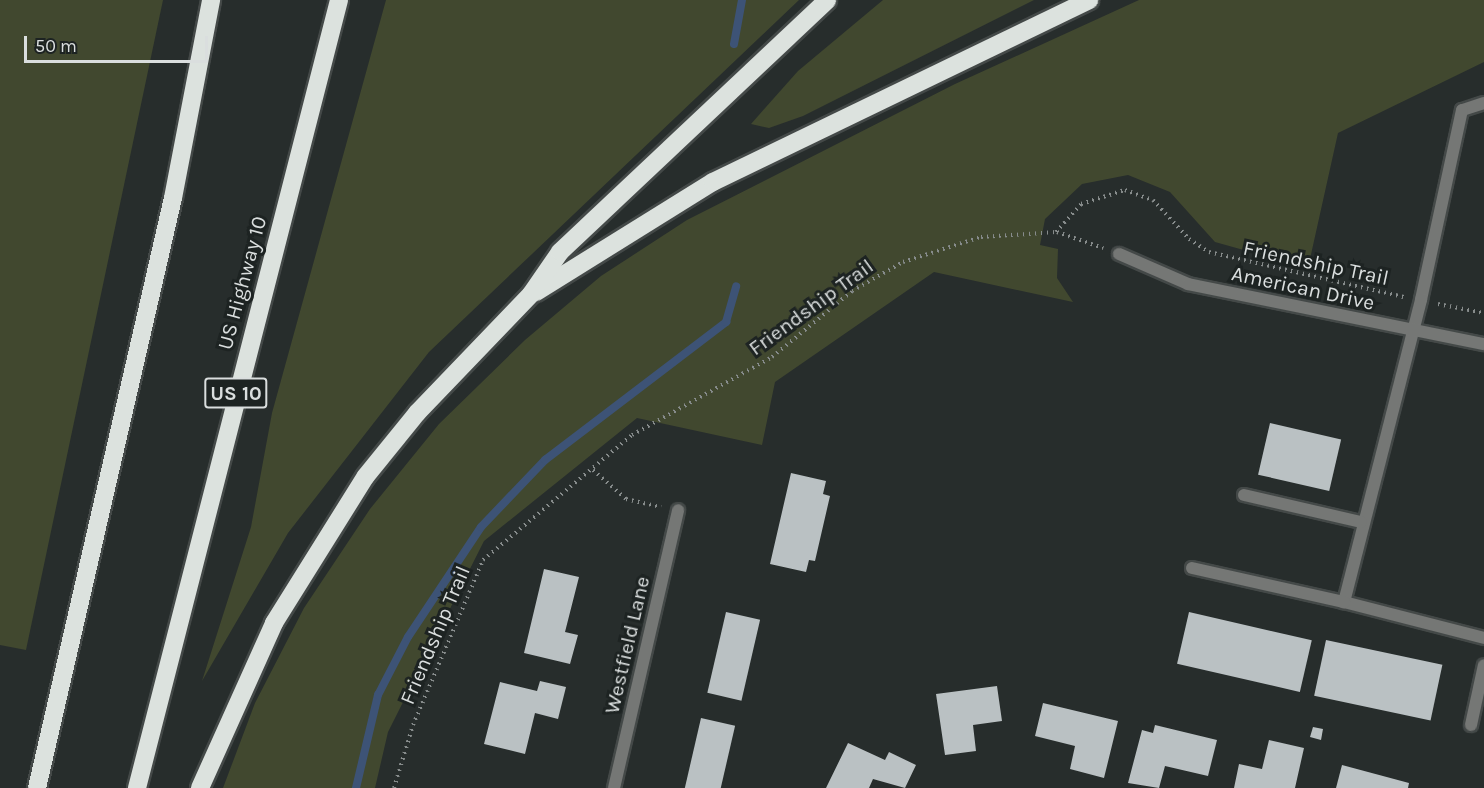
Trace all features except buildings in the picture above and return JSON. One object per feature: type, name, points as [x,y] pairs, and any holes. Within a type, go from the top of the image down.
[{"type":"highway","points":[[37,788],[173,198],[211,0]]},
{"type":"highway","name":"US Highway 10","points":[[137,788],[339,0]]},
{"type":"highway","points":[[200,788],[274,623],[366,476],[417,413],[531,294],[561,252],[827,0]]},
{"type":"highway","points":[[531,294],[712,182],[1089,0]]},
{"type":"street","points":[[1344,602],[1361,522],[1421,300],[1462,110],[1484,103]]},
{"type":"street","name":"American Drive","points":[[1119,254],[1188,284],[1484,344]]},
{"type":"street","points":[[1244,495],[1361,522]]},
{"type":"street","name":"Westfield Lane","points":[[614,788],[678,510]]},
{"type":"street","points":[[1192,568],[1344,602],[1484,638]]},
{"type":"street","points":[[1471,725],[1484,665]]},
{"type":"path","name":"Friendship Trail","points":[[394,788],[475,573],[494,550],[593,470],[632,435],[772,357],[852,291],[903,262],[981,237],[1056,232],[1092,197],[1136,192],[1160,206],[1189,239],[1209,252],[1484,313]]},
{"type":"path","points":[[1056,232],[1119,254]]},
{"type":"path","points":[[593,470],[626,499],[678,510]]},
{"type":"green space","points":[[0,0],[163,0],[26,650],[0,645]]},
{"type":"green space","points":[[386,0],[799,0],[429,352],[288,533],[202,681],[251,527],[272,413]]},
{"type":"green space","points":[[883,0],[1034,0],[803,116],[769,128],[751,124],[798,71]]},
{"type":"green space","points":[[1139,0],[1484,0],[1484,62],[1338,133],[1308,268],[1215,242],[1170,192],[1128,175],[1082,184],[1045,219],[1040,245],[1058,249],[1057,278],[1073,302],[934,272],[775,382],[762,445],[637,418],[484,541],[388,732],[375,788],[223,788],[255,703],[304,608],[370,509],[439,424],[525,340],[601,276],[687,220],[955,84]]},
{"type":"waterway","points":[[734,44],[742,0]]},
{"type":"waterway","points":[[356,788],[378,695],[408,637],[481,527],[545,460],[726,322],[736,286]]}]
